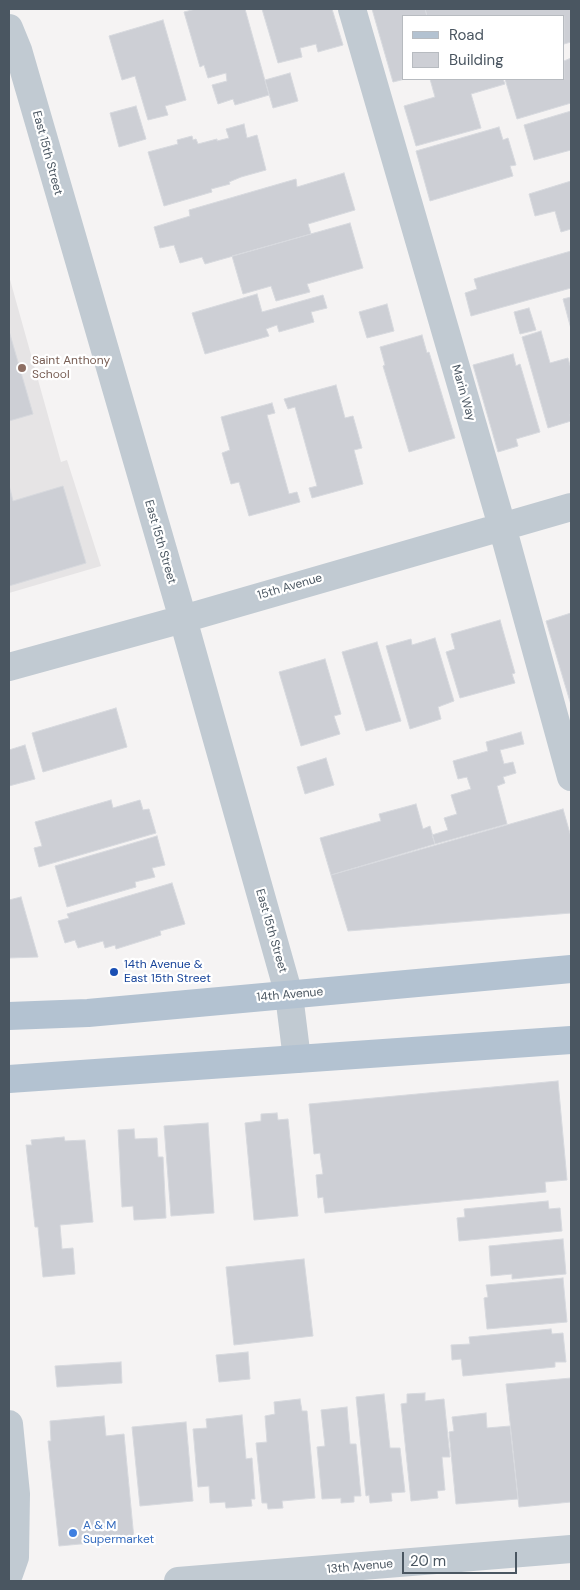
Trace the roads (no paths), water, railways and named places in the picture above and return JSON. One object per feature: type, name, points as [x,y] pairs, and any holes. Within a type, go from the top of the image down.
[{"type":"main road","name":"14th Avenue","points":[[9,1016],[88,1013],[571,969]]},
{"type":"main road","points":[[9,1079],[571,1040]]},
{"type":"street","name":"Marin Way","points":[[352,9],[502,526],[571,777]]},
{"type":"street","name":"East 15th Street","points":[[9,28],[18,50],[183,619],[289,995],[298,1059]]},
{"type":"street","name":"15th Avenue","points":[[9,666],[183,619],[571,507]]},
{"type":"street","points":[[9,1424],[16,1494],[15,1557],[9,1574]]},
{"type":"street","name":"13th Avenue","points":[[178,1581],[323,1575],[571,1550]]},
{"type":"place","name":"Saint Anthony School","points":[[22,368]]},
{"type":"place","name":"14th Avenue & East 15th Street","points":[[114,972]]},
{"type":"place","name":"A & M Supermarket","points":[[73,1533]]}]
